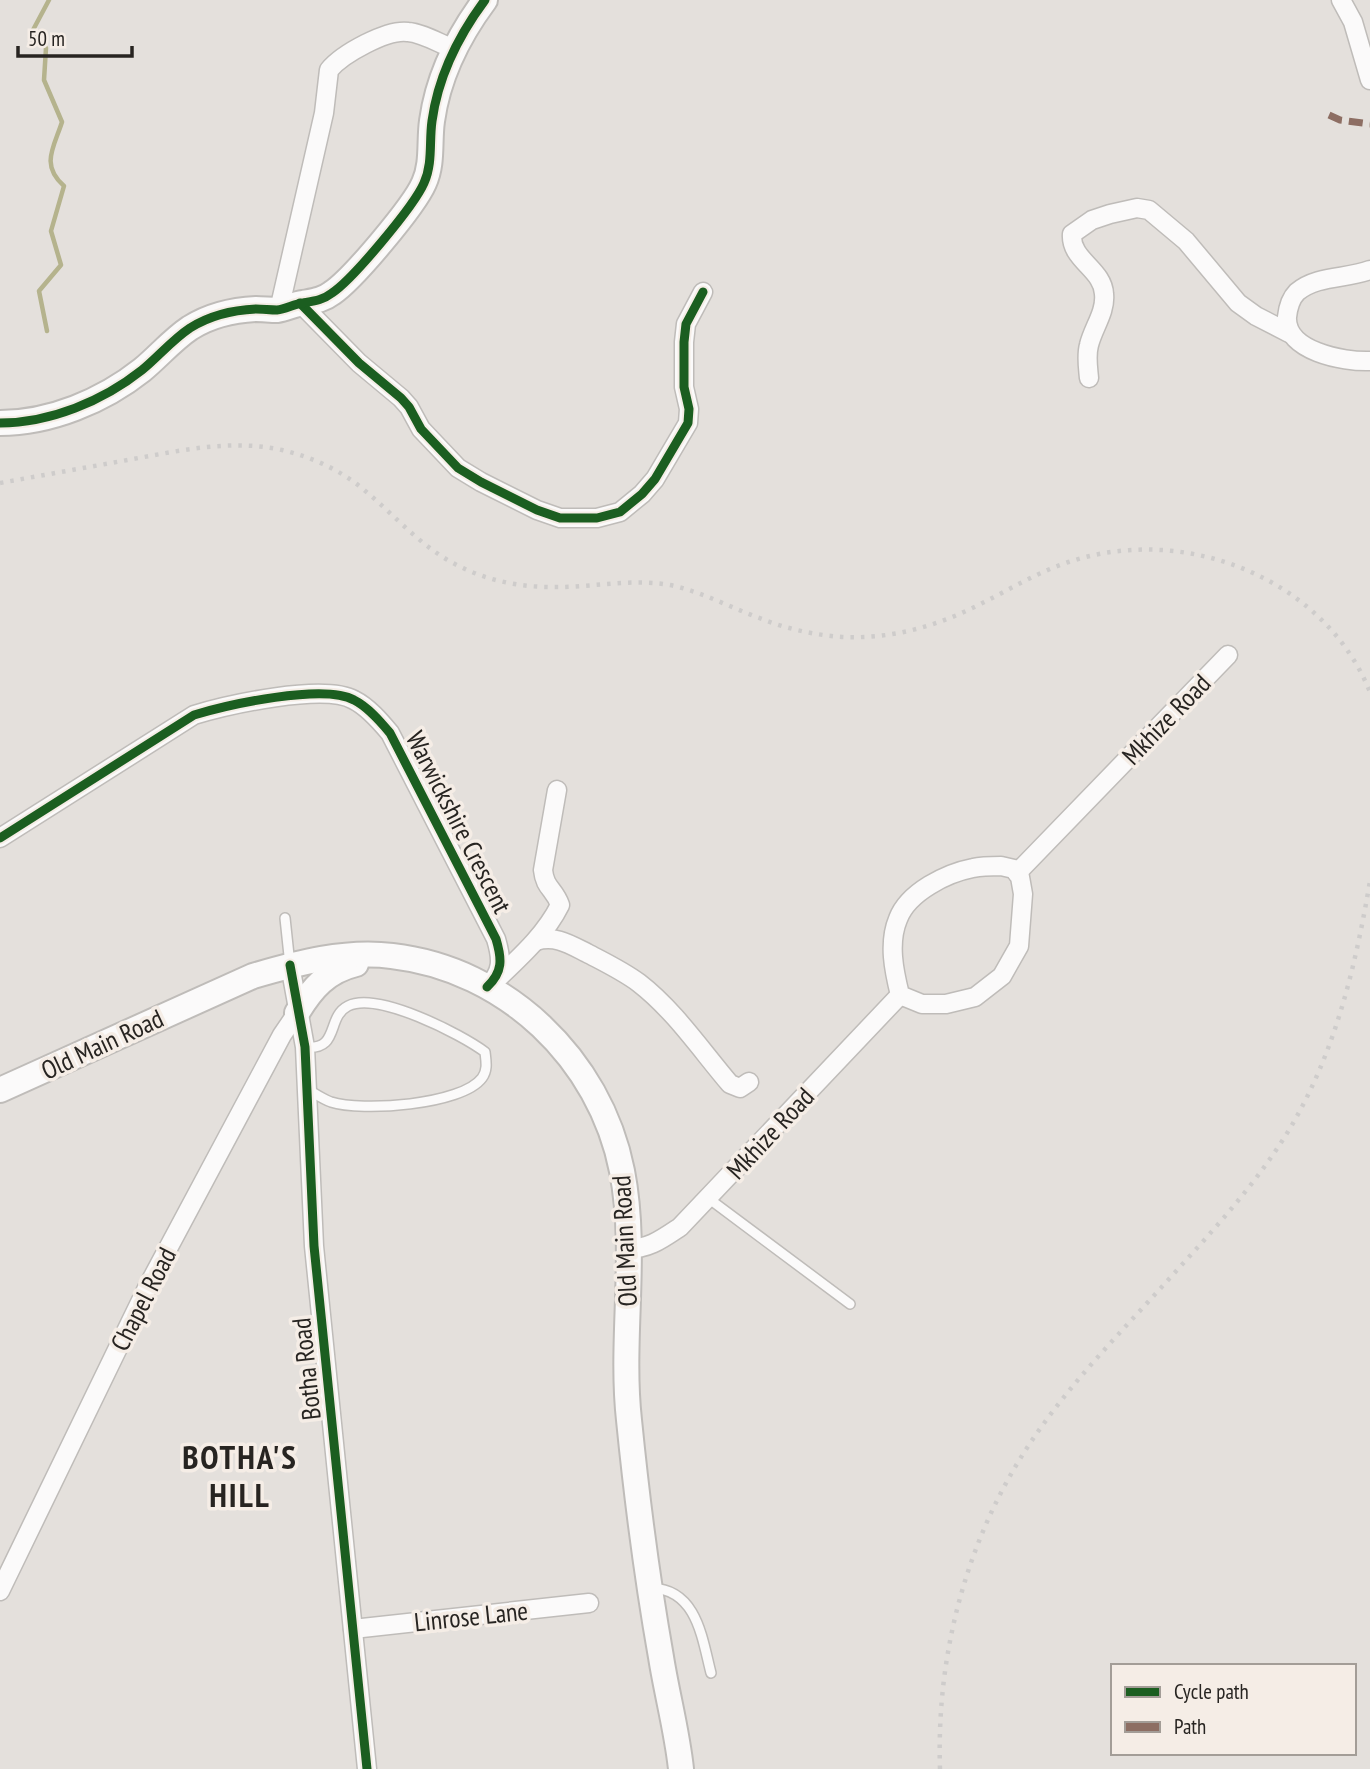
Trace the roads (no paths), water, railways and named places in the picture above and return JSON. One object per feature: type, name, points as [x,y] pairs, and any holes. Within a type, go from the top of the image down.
[{"type":"main road","points":[[0,423],[18,423],[74,408],[119,388],[191,328],[213,317],[290,306],[322,299],[334,293],[350,278],[412,203],[424,184],[429,165],[435,103],[454,49],[485,0]]},
{"type":"main road","points":[[298,1013],[318,983],[329,974],[346,966],[391,956]]},
{"type":"main road","name":"Old Main Road","points":[[0,1090],[253,976],[290,965],[335,957],[391,956],[437,965],[465,974],[511,1001],[558,1041],[596,1095],[610,1124],[622,1171],[627,1208],[627,1404],[639,1522],[681,1769]]},
{"type":"street","points":[[1341,0],[1353,22],[1370,80]]},
{"type":"street","points":[[454,49],[410,32],[399,32],[354,51],[330,70],[290,306],[401,398],[421,429],[458,468],[537,510],[560,518],[597,518],[620,512],[642,494],[688,423],[690,409],[684,387],[686,324],[703,292]]},
{"type":"street","points":[[1089,378],[1086,356],[1104,303],[1105,292],[1100,278],[1074,251],[1072,234],[1092,220],[1138,208],[1149,210],[1186,241],[1238,303],[1256,316],[1327,356],[1370,361]]},
{"type":"street","points":[[1289,333],[1287,320],[1295,293],[1312,283],[1358,275],[1370,270]]},
{"type":"street","name":"Mkhize Road","points":[[1017,873],[1228,654]]},
{"type":"street","name":"Warwickshire Crescent","points":[[0,838],[194,715],[229,704],[335,693],[354,699],[390,733],[496,939],[501,968],[498,977],[488,987]]},
{"type":"street","points":[[488,987],[536,941],[560,905],[557,895],[544,881],[543,870],[557,790]]},
{"type":"street","points":[[1001,866],[1014,869],[1020,877],[1023,894],[1023,924],[1019,946],[1002,976],[975,997],[946,1004],[922,1004],[900,995],[893,968],[893,945],[897,920],[902,909],[919,893],[942,878],[973,868],[1001,866]]},
{"type":"street","points":[[536,941],[546,938],[561,940],[606,962],[638,982],[663,1005],[730,1084],[740,1088],[749,1083]]},
{"type":"street","name":"Botha Road","points":[[290,965],[305,1047],[314,1246],[367,1769]]},
{"type":"street","name":"Mkhize Road","points":[[627,1248],[640,1249],[655,1244],[680,1227],[900,995]]},
{"type":"street","name":"Chapel Road","points":[[0,1591],[149,1284],[282,1035],[298,1013]]},
{"type":"street","name":"Linrose Lane","points":[[353,1629],[589,1603]]},
{"type":"lane","points":[[285,918],[290,965]]},
{"type":"lane","points":[[305,1047],[319,1047],[325,1042],[341,1012],[347,1006],[358,1003],[379,1005],[428,1019],[474,1043],[485,1052],[487,1064],[484,1076],[474,1087],[429,1102],[355,1105],[331,1102],[307,1089]]},
{"type":"lane","points":[[708,1198],[850,1304]]},
{"type":"lane","points":[[650,1588],[663,1588],[690,1606],[697,1620],[711,1673]]},
{"type":"waterway","points":[[47,331],[39,291],[61,265],[51,231],[64,186],[52,171],[51,163],[62,122],[44,80],[46,48],[33,30],[49,0]]},
{"type":"railway","points":[[0,483],[208,447],[245,446],[282,450],[315,460],[345,476],[435,552],[484,576],[539,587],[640,582],[670,585],[781,626],[842,637],[906,632],[936,623],[1047,570],[1075,560],[1119,551],[1163,550],[1207,557],[1248,571],[1287,592],[1321,619],[1349,653],[1370,692]]},
{"type":"railway","points":[[940,1769],[944,1678],[952,1633],[962,1589],[995,1504],[1017,1464],[1069,1390],[1228,1213],[1289,1130],[1331,1041],[1350,978],[1370,881]]},
{"type":"district","name":"BOTHA'S HILL","points":[[240,1475]]}]
